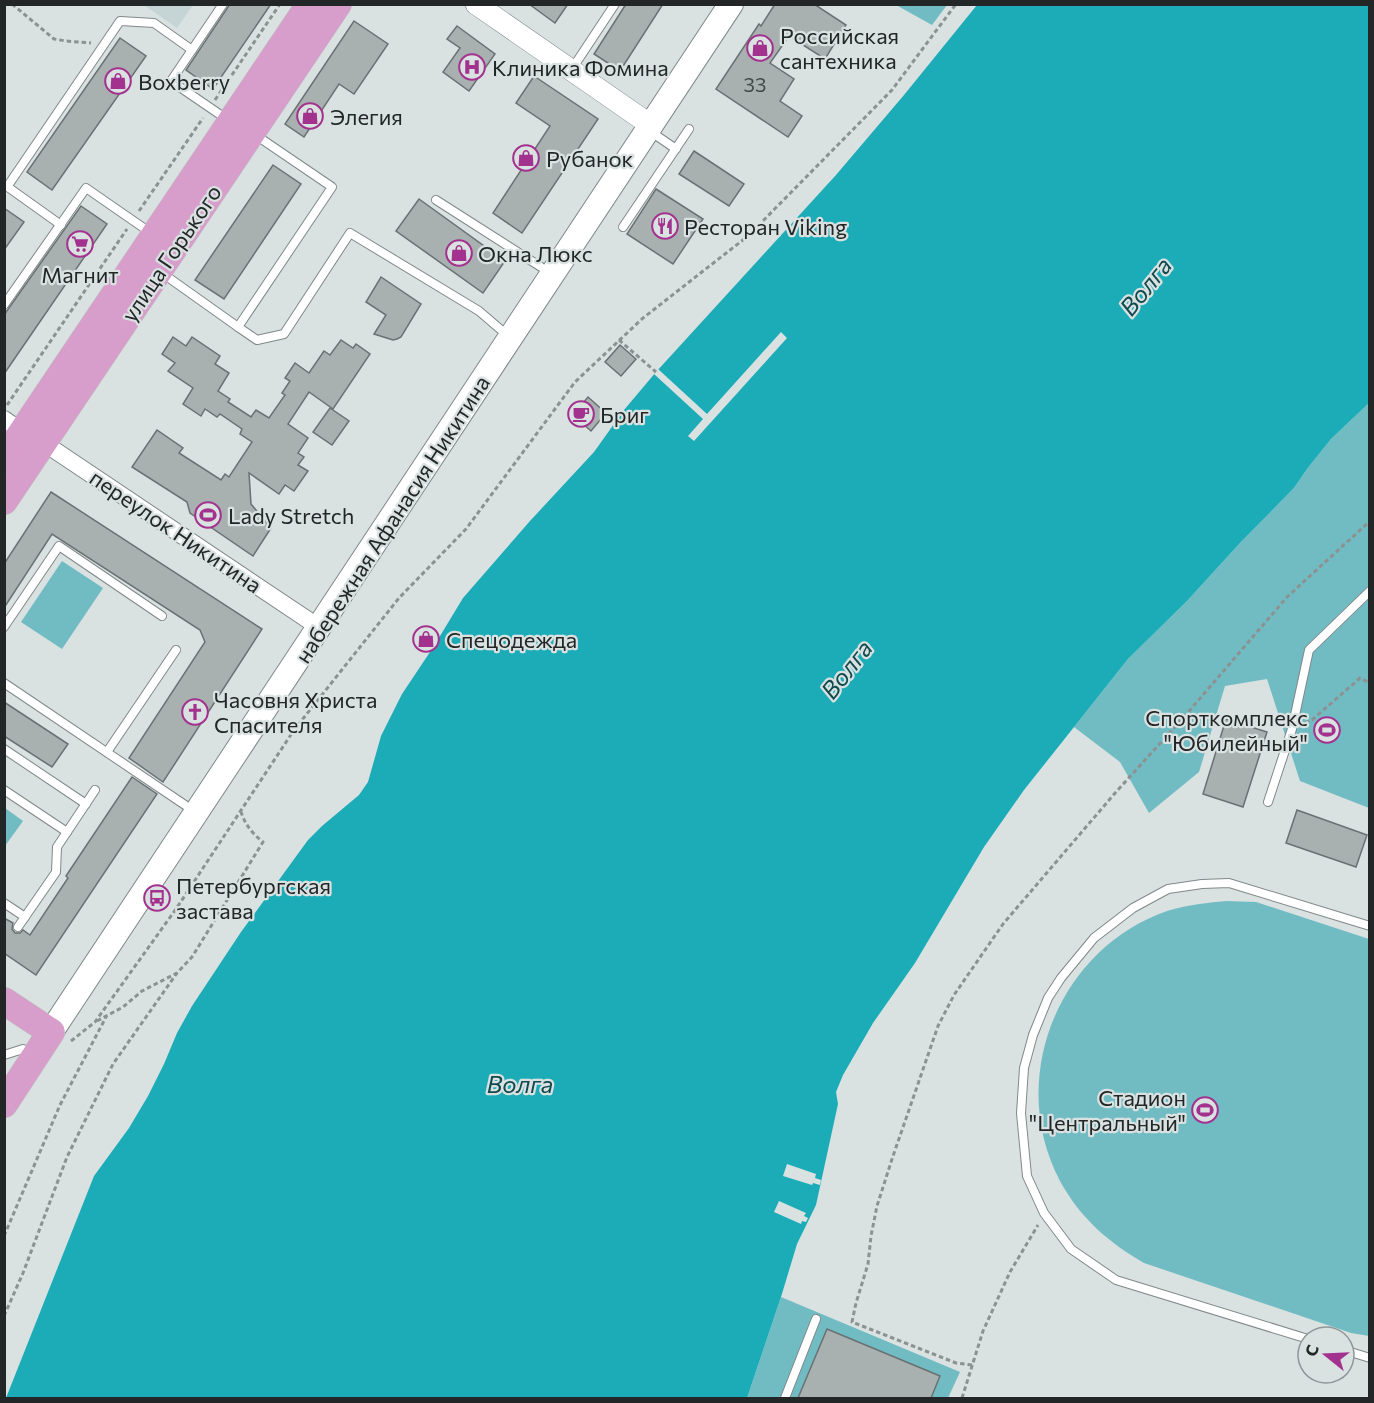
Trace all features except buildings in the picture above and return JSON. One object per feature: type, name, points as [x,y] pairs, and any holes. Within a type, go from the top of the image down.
[{"type":"main road","name":"улица Горького","points":[[4,459],[24,431],[159,271],[231,121],[310,4]]},
{"type":"main road","name":"улица Горького","points":[[4,501],[24,431],[144,228],[231,121],[338,4]]},
{"type":"main road","name":"набережная Афанасия Никитина","points":[[37,1040],[646,122],[714,4]]},
{"type":"main road","name":"набережная Афанасия Никитина","points":[[37,1040],[185,805],[541,267],[731,4]]},
{"type":"main road","points":[[4,1001],[37,1040]]},
{"type":"main road","points":[[4,1017],[37,1040]]},
{"type":"main road","points":[[4,1078],[37,1040]]},
{"type":"main road","points":[[4,1104],[37,1040]]},
{"type":"street","points":[[476,4],[646,122]]},
{"type":"street","name":"переулок Никитина","points":[[24,431],[308,620]]},
{"type":"lane","points":[[223,4],[171,81],[332,187],[238,327]]},
{"type":"lane","points":[[571,70],[615,4]]},
{"type":"lane","points":[[61,225],[6,186],[120,21],[154,23],[192,50]]},
{"type":"lane","points":[[646,122],[657,136],[676,149]]},
{"type":"lane","points":[[623,227],[689,129]]},
{"type":"lane","points":[[4,304],[86,188],[144,228]]},
{"type":"lane","points":[[436,200],[541,267]]},
{"type":"lane","points":[[159,271],[257,340],[284,334],[350,234],[479,311],[500,329]]},
{"type":"lane","points":[[4,627],[59,546],[162,616]]},
{"type":"lane","points":[[1268,802],[1292,729],[1309,650],[1370,591]]},
{"type":"lane","points":[[107,752],[176,650]]},
{"type":"lane","points":[[4,683],[185,805]]},
{"type":"lane","points":[[4,749],[86,804]]},
{"type":"lane","points":[[4,790],[67,832]]},
{"type":"lane","points":[[18,927],[56,872],[57,847],[95,790]]},
{"type":"lane","points":[[1296,1335],[1116,1280],[1071,1249],[1044,1213],[1027,1176],[1021,1113],[1024,1068],[1047,998],[1061,978],[1094,938],[1133,908],[1168,889],[1229,883],[1370,926]]},
{"type":"lane","points":[[4,903],[25,917]]},
{"type":"lane","points":[[785,1398],[816,1319]]},
{"type":"path","points":[[12,4],[54,39],[104,45]]},
{"type":"path","points":[[4,409],[144,228],[231,121],[280,4]]},
{"type":"path","points":[[95,1022],[176,909],[294,730],[399,598],[466,529],[575,382],[643,318],[748,236],[892,90],[956,4]]},
{"type":"path","points":[[619,340],[656,372]]},
{"type":"path","points":[[972,1365],[956,1363],[852,1322],[868,1264],[877,1206],[938,1026],[954,995],[1011,915],[1116,792],[1287,597],[1370,521]]},
{"type":"path","points":[[1292,729],[1312,720],[1360,678],[1370,683]]},
{"type":"path","points":[[4,1316],[23,1273],[67,1157],[113,1064],[177,973],[192,957],[263,842],[245,824],[240,811]]},
{"type":"path","points":[[37,1040],[95,1022],[123,1007],[142,991],[177,973]]},
{"type":"path","points":[[4,1236],[6,1224],[60,1105],[106,1016]]},
{"type":"path","points":[[962,1398],[983,1331],[1010,1272],[1044,1213]]},
{"type":"shaded area","points":[[144,5],[193,5],[177,28]]},
{"type":"shaded area","points":[[896,5],[947,5],[932,25]]},
{"type":"shaded area","points":[[1369,403],[1369,808],[1300,781],[1267,679],[1225,686],[1199,772],[1149,813],[1120,762],[1074,727],[1128,659],[1187,601],[1294,488],[1331,439]]},
{"type":"shaded area","points":[[62,561],[103,588],[62,649],[21,622]]},
{"type":"shaded area","points":[[5,808],[23,821],[5,846]]},
{"type":"shaded area","name":"Стадион \"Центральный\"","points":[[1226,901],[1256,902],[1369,939],[1369,1336],[1356,1334],[1356,1325],[1327,1325],[1144,1263],[1119,1247],[1096,1228],[1077,1207],[1060,1181],[1045,1142],[1039,1101],[1041,1061],[1052,1022],[1071,986],[1097,955],[1129,929],[1167,911]]},
{"type":"shaded area","points":[[781,1297],[960,1372],[948,1398],[747,1398]]},
{"type":"water","name":"Волга","points":[[977,5],[1369,5],[1369,403],[1331,439],[1294,488],[1187,601],[1128,659],[1024,790],[984,847],[915,963],[873,1023],[843,1075],[836,1092],[838,1104],[816,1205],[797,1244],[747,1398],[6,1398],[94,1176],[129,1128],[148,1096],[192,1006],[241,932],[308,840],[359,795],[368,782],[381,736],[402,694],[463,598],[594,452],[624,410],[656,372],[836,175]]},
{"type":"pier","points":[[781,332],[787,338],[694,441],[688,436],[703,419],[654,374],[658,369],[707,414]]},
{"type":"pier","points":[[787,1164],[816,1174],[815,1178],[821,1180],[820,1185],[813,1183],[812,1185],[783,1176]]},
{"type":"pier","points":[[779,1201],[806,1213],[804,1216],[808,1218],[806,1222],[802,1221],[801,1224],[774,1212]]},
{"type":"place","name":"Российская сантехника","points":[[760,48]]},
{"type":"place","name":"Клиника Фомина","points":[[472,67]]},
{"type":"place","name":"Boxberry","points":[[118,81]]},
{"type":"place","name":"Элегия","points":[[310,116]]},
{"type":"place","name":"Рубанок","points":[[526,158]]},
{"type":"place","name":"Ресторан Viking","points":[[665,226]]},
{"type":"place","name":"Магнит","points":[[80,244]]},
{"type":"place","name":"Окна Люкс","points":[[459,253]]},
{"type":"place","name":"Бриг","points":[[581,414]]},
{"type":"place","name":"Lady Stretch","points":[[208,515]]},
{"type":"place","name":"Спецодежда","points":[[426,639]]},
{"type":"place","name":"Часовня Христа Спасителя","points":[[195,712]]},
{"type":"place","name":"Спорткомплекс \"Юбилейный\"","points":[[1327,730]]},
{"type":"place","name":"Петербургская застава","points":[[157,898]]},
{"type":"place","name":"Стадион \"Центральный\"","points":[[1205,1110]]}]
